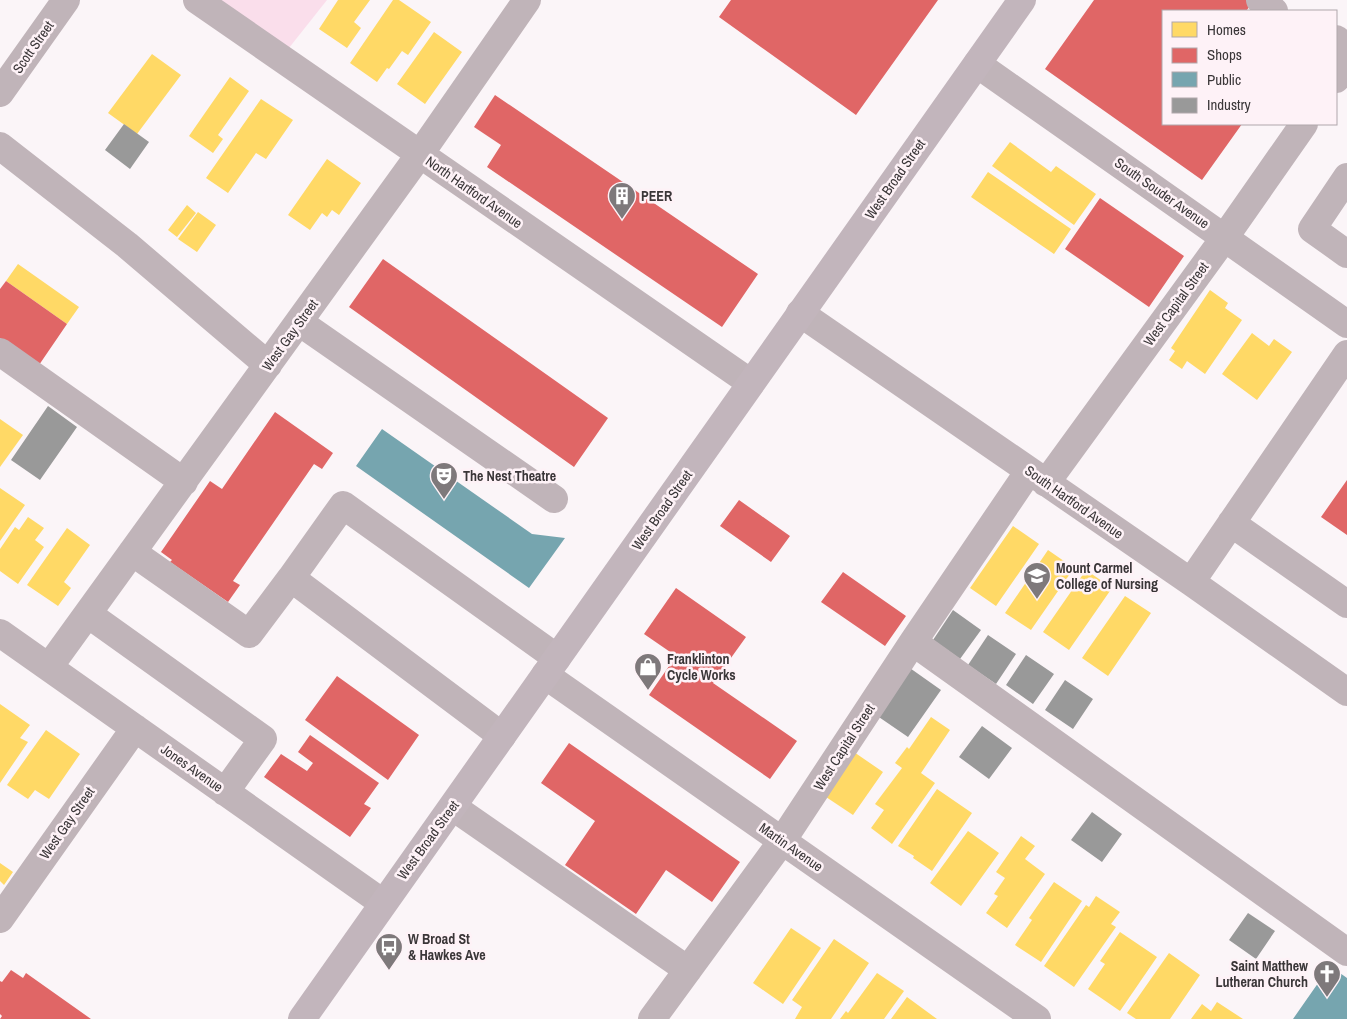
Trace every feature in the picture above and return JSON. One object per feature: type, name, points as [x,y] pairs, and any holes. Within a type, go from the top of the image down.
[{"type":"main road","name":"West Broad Street","points":[[302,1019],[1022,0]]},
{"type":"street","name":"Scott Street","points":[[0,94],[66,0]]},
{"type":"street","name":"North Hartford Avenue","points":[[197,0],[751,383]]},
{"type":"street","name":"West Gay Street","points":[[49,668],[420,154],[527,0]]},
{"type":"street","points":[[1260,0],[1273,10]]},
{"type":"street","points":[[1337,40],[1347,57]]},
{"type":"street","points":[[1337,77],[1347,62]]},
{"type":"street","name":"South Souder Avenue","points":[[977,64],[1347,324]]},
{"type":"street","name":"West Capital Street","points":[[652,1019],[782,841],[913,642],[1038,477],[1225,237],[1303,125]]},
{"type":"street","points":[[0,146],[127,245],[268,366]]},
{"type":"street","points":[[1347,177],[1312,229],[1347,254]]},
{"type":"street","name":"South Hartford Avenue","points":[[800,313],[1191,582],[1347,692]]},
{"type":"street","points":[[299,322],[554,499]]},
{"type":"street","points":[[0,352],[184,482]]},
{"type":"street","points":[[1191,582],[1347,354]]},
{"type":"street","name":"Martin Avenue","points":[[291,578],[344,505],[551,667],[782,841],[1037,1019]]},
{"type":"street","points":[[1231,523],[1347,604]]},
{"type":"street","points":[[132,552],[249,634],[291,578],[502,736]]},
{"type":"street","points":[[88,614],[263,739],[226,792]]},
{"type":"street","name":"Jones Avenue","points":[[0,633],[383,903]]},
{"type":"street","points":[[913,642],[1347,952]]},
{"type":"street","name":"West Gay Street","points":[[0,919],[134,728]]},
{"type":"street","points":[[453,807],[688,970]]},
{"type":"shaded area","points":[[197,0],[327,0],[281,58]]},
{"type":"building: Homes","points":[[338,0],[370,0],[354,22],[361,28],[347,48],[319,29]]},
{"type":"building: Homes","points":[[393,0],[399,0],[431,22],[408,55],[402,51],[377,82],[350,63]]},
{"type":"building: Homes","points":[[434,32],[462,52],[425,104],[397,84]]},
{"type":"building: Homes","points":[[152,54],[181,75],[137,134],[108,113]]},
{"type":"building: Homes","points":[[230,77],[249,91],[218,135],[223,139],[213,153],[189,136]]},
{"type":"building: Homes","points":[[261,99],[293,120],[266,159],[256,153],[228,193],[206,178]]},
{"type":"building: Homes","points":[[1010,142],[1051,172],[1056,166],[1096,194],[1074,225],[992,166]]},
{"type":"building: Homes","points":[[327,159],[361,183],[339,215],[332,210],[327,217],[322,213],[310,230],[288,215]]},
{"type":"building: Homes","points":[[988,172],[1071,229],[1054,254],[971,197]]},
{"type":"building: Homes","points":[[187,205],[196,213],[177,237],[168,230]]},
{"type":"building: Homes","points":[[198,212],[216,225],[197,252],[178,239]]},
{"type":"building: Homes","points":[[18,264],[79,307],[67,324],[6,281]]},
{"type":"building: Homes","points":[[1210,290],[1228,303],[1225,308],[1242,320],[1205,374],[1187,361],[1182,369],[1169,360],[1175,351],[1171,348]]},
{"type":"building: Homes","points":[[1252,333],[1269,346],[1274,339],[1292,352],[1257,400],[1222,374]]},
{"type":"building: Homes","points":[[0,419],[23,435],[0,467]]},
{"type":"building: Homes","points":[[0,488],[25,505],[0,541]]},
{"type":"building: Homes","points":[[28,517],[44,528],[35,540],[44,547],[18,584],[0,571],[0,549],[15,527],[19,530]]},
{"type":"building: Homes","points":[[1013,526],[1039,544],[996,606],[970,588]]},
{"type":"building: Homes","points":[[67,528],[90,545],[64,582],[71,588],[58,606],[27,585]]},
{"type":"building: Homes","points":[[1048,550],[1074,568],[1031,630],[1005,613]]},
{"type":"building: Homes","points":[[1086,570],[1112,588],[1069,650],[1043,632]]},
{"type":"building: Homes","points":[[1125,596],[1151,613],[1108,676],[1082,658]]},
{"type":"building: Homes","points":[[0,704],[30,725],[20,738],[28,742],[0,783]]},
{"type":"building: Homes","points":[[931,717],[950,730],[921,773],[935,783],[892,844],[871,828],[884,810],[875,804],[902,768],[895,763],[907,747],[909,749]]},
{"type":"building: Homes","points":[[46,730],[80,754],[49,799],[35,790],[28,799],[7,785]]},
{"type":"building: Homes","points":[[851,750],[883,772],[853,815],[820,793]]},
{"type":"building: Homes","points":[[937,789],[972,813],[932,871],[898,846]]},
{"type":"building: Homes","points":[[968,831],[999,853],[961,906],[930,883]]},
{"type":"building: Homes","points":[[1021,836],[1035,846],[1025,859],[1045,874],[1007,928],[986,913],[998,896],[994,894],[1005,878],[996,872]]},
{"type":"building: Homes","points":[[0,863],[13,872],[4,885],[0,881]]},
{"type":"building: Homes","points":[[1054,882],[1082,901],[1041,962],[1015,945],[1032,920],[1029,918]]},
{"type":"building: Homes","points":[[1096,896],[1120,912],[1111,924],[1116,927],[1074,987],[1044,966],[1086,905],[1089,907]]},
{"type":"building: Homes","points":[[791,928],[821,948],[783,1004],[753,983]]},
{"type":"building: Homes","points":[[1120,932],[1157,957],[1120,1011],[1088,989],[1105,964],[1100,961]]},
{"type":"building: Homes","points":[[834,939],[869,963],[831,1019],[795,1019],[802,1007],[792,1000]]},
{"type":"building: Homes","points":[[1169,953],[1200,975],[1170,1019],[1136,1019],[1127,1013]]},
{"type":"building: Homes","points":[[877,973],[904,991],[884,1019],[840,1019],[846,1011],[848,1013]]},
{"type":"building: Homes","points":[[907,997],[937,1019],[891,1019]]},
{"type":"building: Homes","points":[[1217,1002],[1243,1019],[1191,1019],[1202,1004],[1211,1011]]},
{"type":"building: Shops","points":[[731,0],[938,0],[856,115],[719,17]]},
{"type":"building: Shops","points":[[1094,0],[1255,0],[1247,10],[1162,10],[1162,125],[1241,125],[1202,180],[1045,69]]},
{"type":"building: Shops","name":"PEER","points":[[495,95],[758,274],[722,327],[487,167],[501,145],[474,127]]},
{"type":"building: Shops","points":[[1100,198],[1184,256],[1149,307],[1065,249]]},
{"type":"building: Shops","points":[[383,259],[608,418],[574,467],[349,307]]},
{"type":"building: Shops","points":[[6,281],[67,324],[39,365],[0,338],[0,289]]},
{"type":"building: Shops","points":[[275,412],[333,453],[322,469],[314,464],[233,581],[240,585],[228,602],[170,562],[172,560],[161,552],[210,481],[222,489]]},
{"type":"building: Shops","points":[[1347,480],[1347,535],[1321,517]]},
{"type":"building: Shops","points":[[739,500],[790,536],[771,562],[720,526]]},
{"type":"building: Shops","points":[[843,572],[906,616],[885,646],[821,602]]},
{"type":"building: Shops","points":[[676,588],[746,637],[713,683],[797,741],[770,779],[649,695],[676,656],[644,634]]},
{"type":"building: Shops","points":[[337,676],[419,735],[388,780],[305,720]]},
{"type":"building: Shops","points":[[310,735],[379,783],[364,804],[371,808],[350,837],[264,777],[281,754],[307,771],[313,763],[298,752]]},
{"type":"building: Shops","points":[[569,743],[740,862],[712,902],[666,870],[636,914],[565,865],[595,821],[541,783]]},
{"type":"building: Shops","points":[[11,970],[23,978],[26,973],[91,1019],[0,1019],[2,1016],[0,1014],[0,981],[2,982]]},
{"type":"building: Public","name":"The Nest Theatre","points":[[382,429],[532,534],[565,538],[529,588],[356,466]]},
{"type":"building: Public","name":"Saint Matthew Lutheran Church","points":[[1330,966],[1347,978],[1347,1019],[1293,1019]]},
{"type":"building: Industry","points":[[124,124],[149,142],[130,169],[105,150]]},
{"type":"building: Industry","points":[[48,406],[77,427],[40,480],[11,460]]},
{"type":"building: Industry","points":[[953,610],[981,630],[960,659],[933,640]]},
{"type":"building: Industry","points":[[988,635],[1016,654],[996,684],[968,665]]},
{"type":"building: Industry","points":[[1026,655],[1054,674],[1033,704],[1006,685]]},
{"type":"building: Industry","points":[[907,666],[941,690],[908,737],[873,713]]},
{"type":"building: Industry","points":[[1065,680],[1093,699],[1073,729],[1045,710]]},
{"type":"building: Industry","points":[[982,726],[1012,748],[989,779],[959,757]]},
{"type":"building: Industry","points":[[1092,812],[1122,834],[1102,862],[1071,840]]},
{"type":"building: Industry","points":[[1248,913],[1275,931],[1256,959],[1229,940]]},
{"type":"place","name":"PEER","points":[[622,220]]},
{"type":"place","name":"The Nest Theatre","points":[[444,500]]},
{"type":"place","name":"Mount Carmel College of Nursing","points":[[1037,600]]},
{"type":"place","name":"Franklinton Cycle Works","points":[[648,691]]},
{"type":"place","name":"W Broad St & Hawkes Ave","points":[[389,971]]},
{"type":"place","name":"Saint Matthew Lutheran Church","points":[[1327,998]]}]
